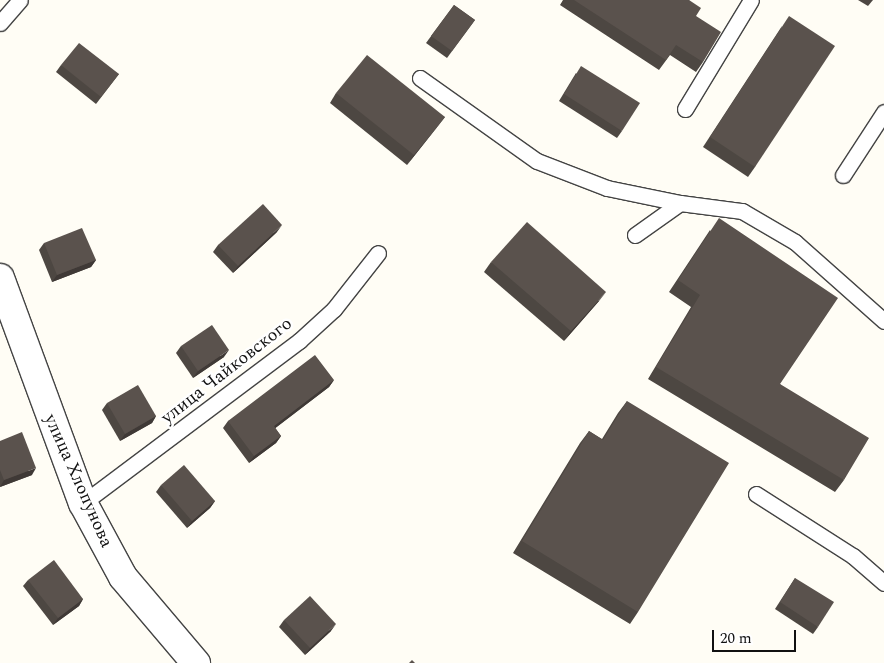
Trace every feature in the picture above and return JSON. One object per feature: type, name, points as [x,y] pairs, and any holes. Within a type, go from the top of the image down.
[{"type":"street","name":"улица Хлопунова","points":[[0,278],[84,503],[123,577],[196,663]]},
{"type":"lane","points":[[0,23],[20,0]]},
{"type":"lane","points":[[685,109],[751,0]]},
{"type":"lane","points":[[420,78],[537,162],[607,188],[680,203],[742,211],[795,242],[884,321]]},
{"type":"lane","points":[[843,175],[884,112]]},
{"type":"lane","points":[[635,235],[680,203]]},
{"type":"lane","name":"улица Чайковского","points":[[84,503],[299,341],[334,309],[378,253]]},
{"type":"lane","points":[[756,494],[853,556],[884,583]]},
{"type":"building","points":[[574,0],[689,0],[701,8],[696,16],[721,32],[703,62],[676,45],[666,60]]},
{"type":"building","points":[[454,5],[475,20],[452,51],[431,36]]},
{"type":"building","points":[[789,16],[835,46],[755,167],[710,137]]},
{"type":"building","points":[[79,43],[119,74],[101,97],[61,65]]},
{"type":"building","points":[[367,55],[445,117],[414,155],[336,93]]},
{"type":"building","points":[[581,66],[640,103],[622,131],[564,94]]},
{"type":"building","points":[[263,204],[282,225],[238,266],[218,245]]},
{"type":"building","points":[[719,218],[838,298],[780,384],[869,438],[844,480],[656,367],[700,295],[678,280]]},
{"type":"building","points":[[527,222],[606,292],[571,331],[491,262]]},
{"type":"building","points":[[82,228],[96,260],[57,275],[44,243]]},
{"type":"building","points":[[212,325],[229,350],[198,371],[181,346]]},
{"type":"building","points":[[315,355],[334,380],[274,426],[281,436],[254,456],[228,421]]},
{"type":"building","points":[[138,385],[156,416],[125,434],[107,403]]},
{"type":"building","points":[[627,401],[729,463],[638,612],[522,541],[589,431],[603,440]]},
{"type":"building","points":[[22,432],[36,468],[4,480],[0,470],[0,441]]},
{"type":"building","points":[[184,465],[215,501],[192,521],[161,485]]},
{"type":"building","points":[[54,560],[83,599],[58,618],[28,580]]},
{"type":"building","points":[[795,578],[834,602],[818,627],[780,602]]},
{"type":"building","points":[[310,596],[336,624],[310,648],[284,620]]}]
